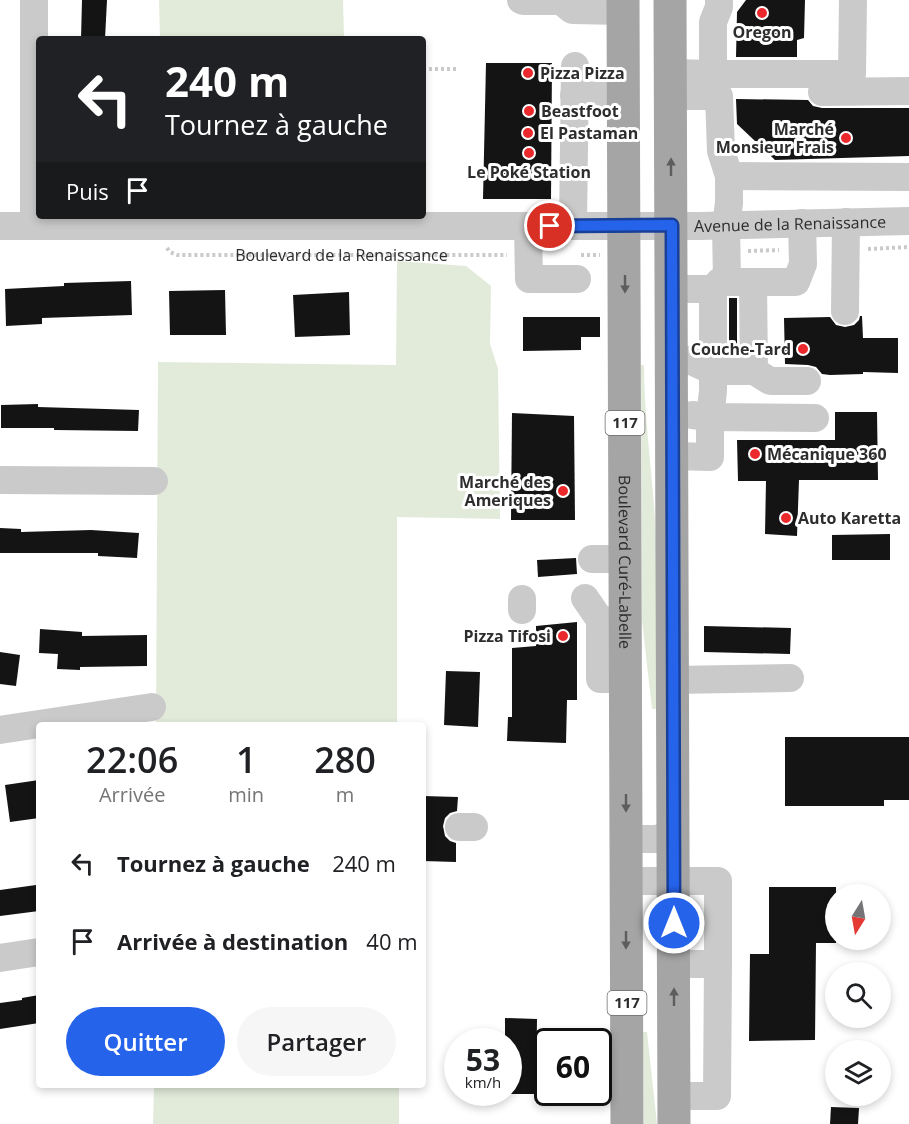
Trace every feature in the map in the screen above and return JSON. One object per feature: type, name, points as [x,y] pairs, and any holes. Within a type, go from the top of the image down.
[{"type":"main road","points":[[670,0],[674,1110]]},
{"type":"main road","name":"Boulevard Curé-Labelle","points":[[623,5],[625,558],[604,613],[626,679],[627,1124]]},
{"type":"street","points":[[34,0],[34,226]]},
{"type":"street","points":[[521,0],[561,1],[572,10],[623,5]]},
{"type":"street","points":[[719,0],[714,22],[716,85],[721,151],[729,176],[726,225],[731,284],[754,371]]},
{"type":"street","points":[[671,84],[716,85],[852,74],[853,0]]},
{"type":"street","points":[[573,225],[575,66]]},
{"type":"street","points":[[716,85],[734,93],[909,91]]},
{"type":"street","points":[[574,95],[624,96]]},
{"type":"street","points":[[729,176],[909,177]]},
{"type":"street","name":"Avenue de la Renaissance","points":[[672,225],[909,221]]},
{"type":"street","points":[[844,311],[846,222]]},
{"type":"street","points":[[671,290],[731,284],[796,282],[802,264],[802,223]]},
{"type":"street","name":"Boulevard de la Renaissance","points":[[0,226],[672,225]]},
{"type":"street","points":[[528,226],[529,279],[577,279]]},
{"type":"street","points":[[672,456],[710,457],[713,371],[731,284]]},
{"type":"street","points":[[672,361],[689,360],[713,371],[754,371],[770,381],[807,381]]},
{"type":"street","points":[[672,415],[815,418]]},
{"type":"street","points":[[0,480],[154,481]]},
{"type":"street","points":[[592,559],[625,558]]},
{"type":"street","points":[[672,680],[790,678]]},
{"type":"street","points":[[53,722],[152,707]]},
{"type":"street","points":[[0,730],[36,725]]},
{"type":"street","points":[[626,839],[658,839],[673,832]]},
{"type":"street","points":[[626,881],[718,881],[717,1096],[674,1110]]},
{"type":"street","points":[[0,958],[36,952]]},
{"type":"street","points":[[674,964],[718,964]]},
{"type":"street","points":[[674,1043],[709,1044],[718,1050]]},
{"type":"path","points":[[426,69],[457,69]]},
{"type":"path","name":"Avenue de la Renaissance","points":[[860,249],[909,247]]},
{"type":"path","name":"Boulevard de la Renaissance","points":[[168,248],[173,254],[185,256],[518,255]]},
{"type":"path","name":"Avenue de la Renaissance","points":[[740,251],[788,250]]},
{"type":"green space","points":[[159,0],[343,0],[344,36],[160,36]]},
{"type":"green space","points":[[397,261],[466,266],[491,286],[490,344],[498,369],[500,519],[397,517],[397,722],[156,722],[158,362],[396,365]]},
{"type":"green space","points":[[641,365],[644,365],[655,521],[656,709],[652,709],[642,620]]},
{"type":"green space","points":[[643,1032],[647,1032],[657,1124],[644,1124]]},
{"type":"green space","points":[[154,1088],[399,1088],[399,1124],[153,1124]]},
{"type":"building","points":[[82,0],[107,0],[105,36],[81,36]]},
{"type":"building","points":[[746,0],[805,0],[804,38],[797,40],[797,57],[736,57],[737,12]]},
{"type":"building","points":[[486,63],[552,63],[551,199],[483,199]]},
{"type":"building","points":[[736,99],[808,100],[813,106],[822,108],[909,108],[909,156],[775,160],[737,124]]},
{"type":"building","points":[[131,281],[132,315],[42,318],[42,324],[6,326],[5,289],[64,286],[64,283]]},
{"type":"building","points":[[225,290],[226,335],[170,335],[169,291]]},
{"type":"building","points":[[349,292],[350,335],[295,337],[293,295]]},
{"type":"building","points":[[729,298],[737,298],[737,354],[729,354]]},
{"type":"building","points":[[862,316],[863,338],[898,338],[898,373],[863,372],[863,374],[830,375],[822,374],[816,367],[808,365],[785,364],[784,318],[830,317],[836,325],[845,327],[854,325]]},
{"type":"building","points":[[523,317],[600,317],[600,337],[581,337],[581,350],[523,351]]},
{"type":"building","points":[[38,404],[38,407],[139,410],[138,431],[1,428],[1,405]]},
{"type":"building","points":[[835,412],[877,412],[878,480],[799,480],[797,536],[765,534],[766,481],[738,481],[737,440],[835,440]]},
{"type":"building","points":[[512,413],[574,416],[575,520],[511,520]]},
{"type":"building","points":[[0,528],[21,529],[21,532],[91,530],[139,533],[137,558],[98,556],[98,553],[0,553]]},
{"type":"building","points":[[890,534],[890,560],[832,560],[832,535]]},
{"type":"building","points":[[576,558],[577,574],[538,577],[537,560]]},
{"type":"building","points":[[577,622],[577,700],[567,700],[566,743],[507,741],[508,717],[512,717],[512,648],[536,646],[536,626]]},
{"type":"building","points":[[704,626],[791,628],[790,654],[704,652]]},
{"type":"building","points":[[40,629],[82,632],[82,636],[147,635],[147,666],[57,669],[58,654],[39,653]]},
{"type":"building","points":[[0,652],[20,655],[16,686],[0,684]]},
{"type":"building","points":[[446,671],[480,672],[478,727],[444,725]]},
{"type":"building","points":[[785,737],[909,737],[909,800],[884,800],[884,806],[785,806]]},
{"type":"building","points":[[36,780],[36,818],[10,822],[5,785]]},
{"type":"building","points":[[426,796],[458,797],[457,811],[445,818],[443,826],[445,836],[456,843],[456,862],[426,861]]},
{"type":"building","points":[[36,885],[36,911],[0,916],[0,890]]},
{"type":"building","points":[[769,887],[825,887],[825,943],[816,943],[815,1040],[749,1041],[750,954],[769,954]]},
{"type":"building","points":[[36,996],[36,1023],[0,1029],[0,1003],[22,1000],[22,998]]},
{"type":"building","points":[[505,1018],[537,1019],[537,1028],[534,1028],[534,1094],[522,1094],[522,1028],[505,1028]]},
{"type":"building","points":[[831,1107],[859,1108],[858,1124],[830,1124]]},
{"type":"place","name":"Oregon","points":[[762,13]]},
{"type":"place","name":"Pizza Pizza","points":[[528,73]]},
{"type":"place","name":"Beastfoot","points":[[529,111]]},
{"type":"place","name":"El Pastaman","points":[[528,133]]},
{"type":"place","name":"Marché Monsieur Frais","points":[[846,138]]},
{"type":"place","name":"Le Poké Station","points":[[529,153]]},
{"type":"place","name":"Couche-Tard","points":[[803,349]]},
{"type":"place","name":"Mécanique 360","points":[[755,454]]},
{"type":"place","name":"Marché des Ameriques","points":[[563,491]]},
{"type":"place","name":"Auto Karetta","points":[[786,518]]},
{"type":"place","name":"Pizza Tifosi","points":[[563,636]]},
{"type":"route","points":[[550,226],[672,225],[674,923]]}]
